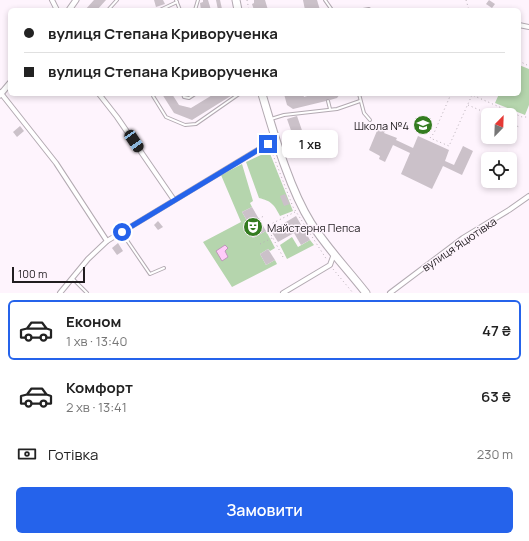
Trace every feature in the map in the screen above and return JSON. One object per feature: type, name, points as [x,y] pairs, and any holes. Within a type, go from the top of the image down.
[{"type":"highway","points":[[263,96],[276,139],[296,194],[310,222],[366,293]]},
{"type":"street","points":[[70,8],[76,0]]},
{"type":"street","points":[[8,85],[0,93],[56,163],[107,241]]},
{"type":"street","points":[[101,96],[117,117],[174,200]]},
{"type":"street","points":[[60,293],[88,259],[107,241],[276,139]]},
{"type":"street","name":"вулиця Яцютівка","points":[[390,293],[463,238],[529,196]]},
{"type":"street","points":[[283,293],[330,265],[334,254]]},
{"type":"lane","points":[[110,8],[117,0]]},
{"type":"lane","points":[[164,8],[176,1]]},
{"type":"lane","points":[[153,96],[166,118],[185,125],[196,124],[236,96]]},
{"type":"lane","points":[[359,96],[364,113],[370,120]]},
{"type":"lane","points":[[328,100],[330,109]]},
{"type":"lane","points":[[270,119],[284,115],[330,109],[360,101]]},
{"type":"lane","points":[[122,232],[150,274],[164,268]]},
{"type":"lane","points":[[72,278],[87,293]]},
{"type":"path","points":[[450,96],[430,138],[448,146],[471,96]]},
{"type":"path","points":[[473,96],[522,117],[529,117]]},
{"type":"path","points":[[467,105],[481,111]]},
{"type":"path","points":[[283,257],[268,229],[269,225],[296,212]]},
{"type":"path","points":[[244,226],[264,216]]},
{"type":"path","points":[[260,244],[272,237]]},
{"type":"green space","points":[[521,66],[529,69],[529,105],[525,115],[517,112],[517,108],[508,108],[495,103],[498,96],[521,96]]},
{"type":"green space","points":[[269,151],[293,211],[280,216],[272,204],[259,198],[246,162]]},
{"type":"green space","points":[[242,164],[253,201],[250,203],[252,207],[242,212],[250,226],[247,228],[253,238],[266,231],[275,248],[270,251],[268,249],[260,254],[266,265],[275,260],[277,264],[232,287],[203,242],[241,222],[221,175]]},
{"type":"green space","points":[[292,237],[298,247],[310,240],[314,245],[287,259],[280,245]]},
{"type":"shaded area","points":[[225,245],[228,248],[225,251],[228,257],[222,261],[216,251]]},
{"type":"building","points":[[94,0],[106,0],[99,8],[87,8]]},
{"type":"building","points":[[154,0],[163,0],[165,4],[156,7]]},
{"type":"building","points":[[203,0],[208,0],[210,8],[201,8],[200,3],[203,2]]},
{"type":"building","points":[[216,0],[220,0],[222,8],[218,8]]},
{"type":"building","points":[[254,0],[265,0],[267,8],[253,8],[252,4],[254,3]]},
{"type":"building","points":[[303,0],[317,0],[319,8],[305,8]]},
{"type":"building","points":[[489,0],[495,4],[492,8],[486,4]]},
{"type":"building","points":[[163,96],[173,96],[179,105],[191,108],[211,96],[231,96],[192,120],[174,113]]},
{"type":"building","points":[[285,96],[338,96],[330,100],[328,99],[326,101],[293,109],[287,105]]},
{"type":"building","points":[[297,116],[305,139],[295,142],[287,119]]},
{"type":"building","points":[[20,126],[24,131],[17,137],[13,132]]},
{"type":"building","points":[[379,126],[386,129],[384,133],[397,138],[396,140],[413,148],[418,136],[449,150],[445,161],[454,165],[463,146],[473,151],[462,175],[443,166],[432,189],[401,174],[410,153],[393,145],[385,162],[379,159],[380,156],[369,150]]},
{"type":"building","points":[[285,194],[290,204],[284,206],[280,196]]},
{"type":"building","points":[[252,207],[266,231],[253,238],[247,227],[250,226],[242,212]]},
{"type":"building","points":[[296,216],[310,240],[301,245],[294,233],[278,242],[271,231]]},
{"type":"building","points":[[158,221],[163,227],[158,230],[154,225]]},
{"type":"building","points":[[118,243],[123,251],[117,255],[112,248]]},
{"type":"building","points":[[268,249],[275,260],[266,265],[260,254]]},
{"type":"place","name":"Школа №4","points":[[423,125]]},
{"type":"place","name":"Майстерня Пепса","points":[[253,227]]},
{"type":"route","points":[[122,232],[268,144]]}]
